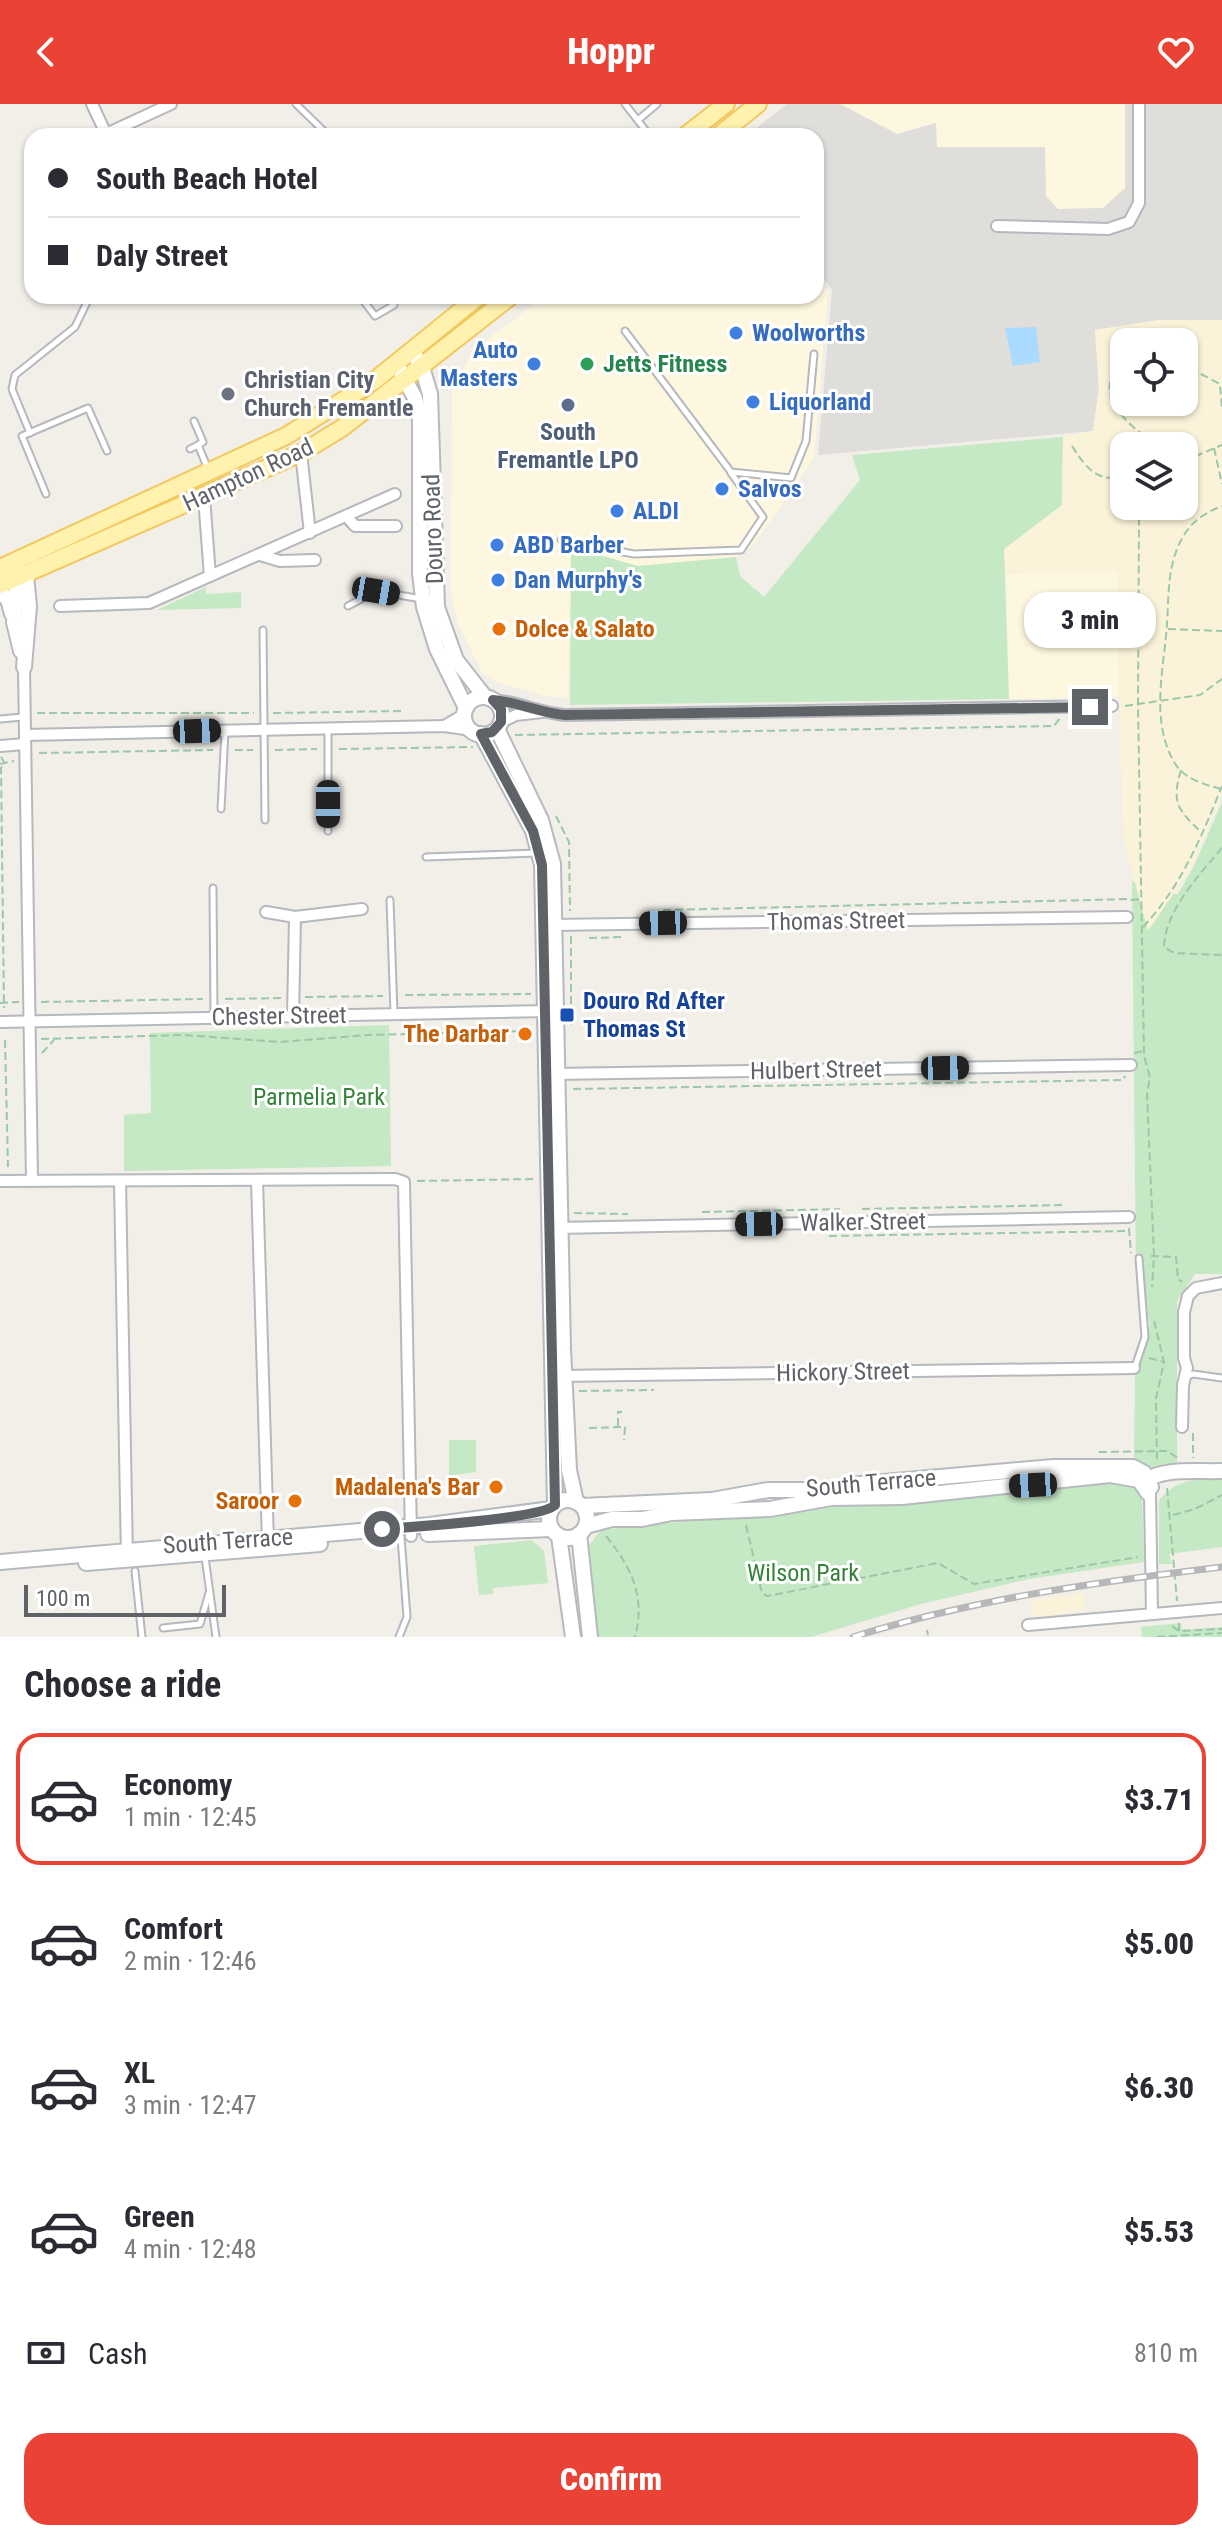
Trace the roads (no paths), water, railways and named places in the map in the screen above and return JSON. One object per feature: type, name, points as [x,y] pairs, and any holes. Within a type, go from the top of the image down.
[{"type":"main road","points":[[695,128],[726,104]]},
{"type":"main road","points":[[728,128],[758,104]]},
{"type":"main road","name":"Hampton Road","points":[[10,575],[27,555],[210,473],[338,406],[396,364],[469,304]]},
{"type":"main road","name":"Hampton Road","points":[[10,575],[204,497],[301,453],[342,428],[501,304]]},
{"type":"street","points":[[92,104],[103,128]]},
{"type":"street","points":[[121,128],[171,104]]},
{"type":"street","points":[[997,226],[1108,229],[1129,222],[1139,203],[1139,104]]},
{"type":"street","name":"Douro Road","points":[[412,351],[422,367],[431,408],[437,607],[456,660],[489,698]]},
{"type":"street","name":"Douro Road","points":[[396,364],[407,379],[420,420],[423,599],[437,649],[466,711]]},
{"type":"street","points":[[301,453],[310,533]]},
{"type":"street","points":[[60,606],[149,603],[395,494]]},
{"type":"street","points":[[204,497],[210,576]]},
{"type":"street","points":[[347,517],[355,526],[396,526]]},
{"type":"street","points":[[260,555],[280,561],[315,560]]},
{"type":"street","points":[[10,575],[14,622]]},
{"type":"street","points":[[10,575],[29,606],[24,717],[32,1181]]},
{"type":"street","points":[[0,593],[8,599],[24,667]]},
{"type":"street","points":[[489,698],[501,709],[499,725],[549,844],[558,1376],[553,1507],[549,1520],[556,1533],[573,1637]]},
{"type":"street","points":[[444,726],[466,711],[474,699],[522,702],[542,712]]},
{"type":"street","points":[[0,746],[25,740],[328,727],[444,726],[476,737],[516,715],[542,712],[574,715],[1112,706]]},
{"type":"street","points":[[466,711],[476,737],[533,831],[550,925]]},
{"type":"street","points":[[266,912],[295,917],[362,909]]},
{"type":"street","points":[[293,1016],[295,917]]},
{"type":"street","name":"Thomas Street","points":[[550,925],[1127,917]]},
{"type":"street","name":"Chester Street","points":[[0,1022],[552,1011]]},
{"type":"street","name":"Hulbert Street","points":[[553,1074],[1131,1065]]},
{"type":"street","points":[[4,1177],[32,1181],[395,1179],[404,1182],[407,1533]]},
{"type":"street","points":[[257,1180],[268,1543]]},
{"type":"street","points":[[120,1181],[130,1560]]},
{"type":"street","name":"Walker Street","points":[[555,1228],[1129,1217]]},
{"type":"street","points":[[1182,1427],[1186,1377],[1184,1312],[1192,1291],[1222,1283]]},
{"type":"street","name":"Hickory Street","points":[[558,1376],[1134,1368]]},
{"type":"street","points":[[558,1376],[569,1470],[579,1504],[587,1516],[582,1530],[590,1637]]},
{"type":"street","name":"South Terrace","points":[[579,1504],[712,1500],[768,1490],[829,1490],[850,1485],[1053,1467],[1127,1466],[1141,1470],[1152,1484]]},
{"type":"street","points":[[1152,1613],[1152,1484],[1183,1473],[1222,1471]]},
{"type":"street","name":"South Terrace","points":[[582,1530],[612,1519],[736,1513],[831,1498],[902,1497],[1110,1475],[1152,1484]]},
{"type":"street","points":[[553,1507],[565,1500],[579,1504]]},
{"type":"street","name":"South Terrace","points":[[407,1533],[553,1507]]},
{"type":"street","points":[[556,1533],[569,1538],[582,1530]]},
{"type":"street","name":"South Terrace","points":[[0,1570],[130,1560],[268,1543],[407,1533],[556,1533]]},
{"type":"street","name":"South Terrace","points":[[0,1562],[130,1560]]},
{"type":"street","points":[[1028,1625],[1222,1608]]},
{"type":"lane","points":[[296,104],[321,128]]},
{"type":"lane","points":[[625,104],[644,128]]},
{"type":"lane","points":[[638,120],[657,104]]},
{"type":"lane","points":[[30,433],[12,389],[15,375],[75,327],[87,304]]},
{"type":"lane","points":[[366,304],[375,316],[394,305]]},
{"type":"lane","points":[[561,540],[634,554],[741,550],[763,517],[625,331]]},
{"type":"lane","points":[[731,472],[791,478],[806,441],[814,354]]},
{"type":"lane","points":[[46,494],[22,436],[88,408],[107,451]]},
{"type":"lane","points":[[190,449],[203,442],[194,421]]},
{"type":"lane","points":[[198,445],[210,473]]},
{"type":"lane","points":[[348,606],[376,591],[423,599]]},
{"type":"lane","points":[[263,630],[265,820]]},
{"type":"lane","points":[[0,719],[24,717]]},
{"type":"lane","points":[[328,727],[328,831]]},
{"type":"lane","points":[[221,809],[225,730]]},
{"type":"lane","points":[[426,857],[539,853]]},
{"type":"lane","points":[[213,888],[214,1016]]},
{"type":"lane","points":[[390,900],[394,1014]]},
{"type":"lane","points":[[1134,1368],[1145,1337],[1139,1258]]},
{"type":"lane","points":[[1186,1377],[1193,1374],[1222,1378]]},
{"type":"lane","points":[[399,1637],[407,1617],[407,1533]]},
{"type":"lane","points":[[204,1549],[216,1637]]},
{"type":"lane","points":[[130,1560],[142,1637]]},
{"type":"lane","points":[[163,1628],[200,1624],[205,1618],[210,1588]]},
{"type":"water","points":[[1036,327],[1040,362],[1013,366],[1005,328]]},
{"type":"railway","points":[[853,1637],[944,1612],[1036,1593],[1222,1567]]},
{"type":"place","name":"Woolworths","points":[[736,333]]},
{"type":"place","name":"Auto Masters","points":[[534,364]]},
{"type":"place","name":"Jetts Fitness","points":[[587,364]]},
{"type":"place","name":"Christian City Church Fremantle","points":[[228,394]]},
{"type":"place","name":"Liquorland","points":[[753,402]]},
{"type":"place","name":"South Fremantle LPO","points":[[568,405]]},
{"type":"place","name":"Salvos","points":[[722,489]]},
{"type":"place","name":"ALDI","points":[[617,511]]},
{"type":"place","name":"ABD Barber","points":[[497,545]]},
{"type":"place","name":"Dan Murphy's","points":[[498,580]]},
{"type":"place","name":"Dolce & Salato","points":[[499,629]]},
{"type":"place","name":"Douro Rd After Thomas St","points":[[567,1015]]},
{"type":"place","name":"The Darbar","points":[[525,1034]]},
{"type":"place","name":"Madalena's Bar","points":[[496,1487]]},
{"type":"place","name":"Saroor","points":[[295,1501]]},
{"type":"park label","name":"Parmelia Park","points":[[319,1097]]},
{"type":"park label","name":"Wilson Park","points":[[803,1573]]}]
